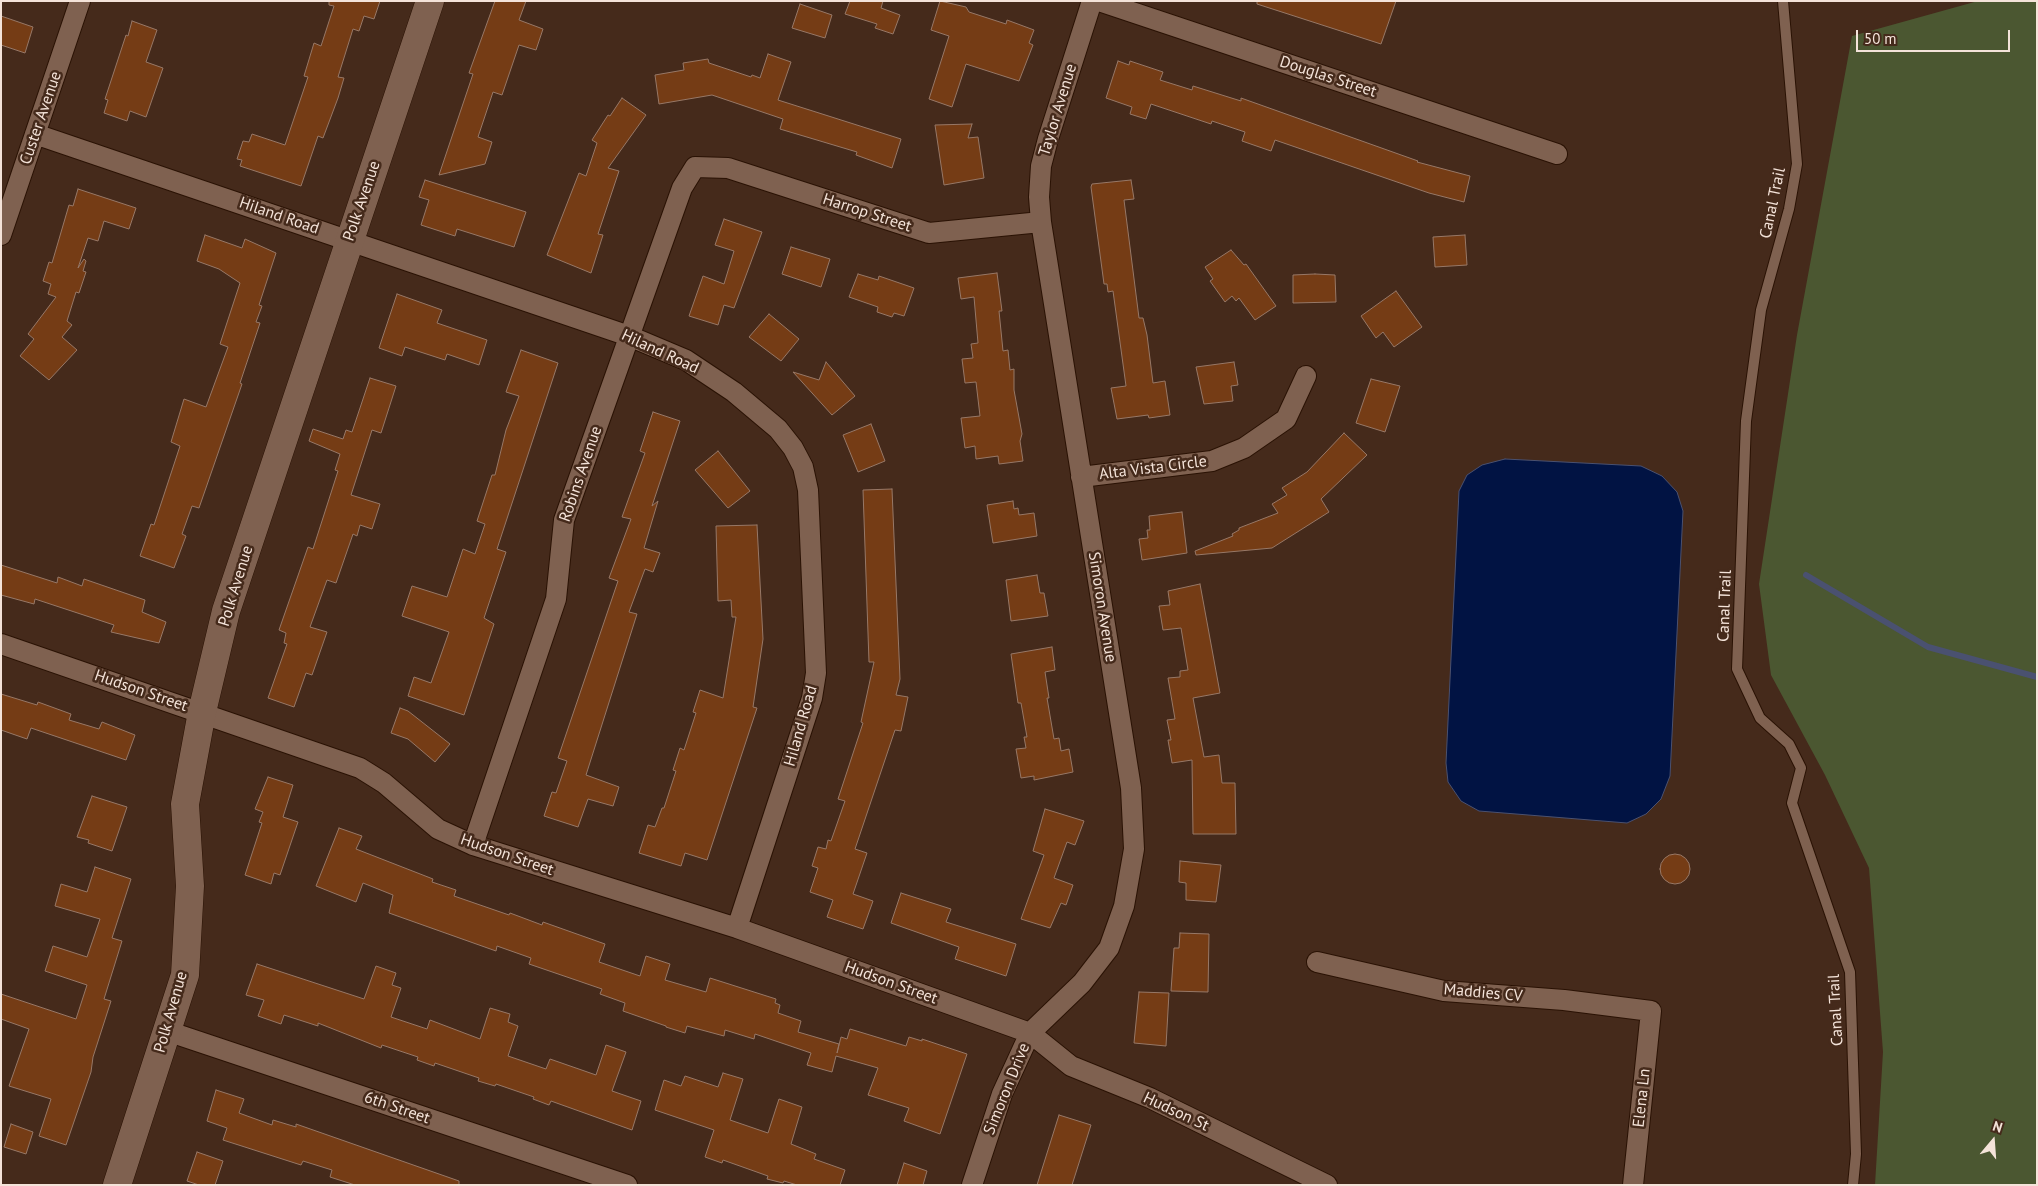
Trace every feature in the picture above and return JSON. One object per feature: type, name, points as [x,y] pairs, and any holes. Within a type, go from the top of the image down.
[{"type":"street","name":"Custer Avenue","points":[[1,236],[80,1]]},
{"type":"street","name":"Polk Avenue","points":[[117,1185],[185,975],[190,886],[185,804],[202,712],[226,611],[430,1]]},
{"type":"street","name":"Taylor Avenue","points":[[1041,222],[1039,197],[1041,166],[1092,1]]},
{"type":"street","name":"Douglas Street","points":[[1099,1],[1557,154]]},
{"type":"street","name":"Hiland Road","points":[[35,134],[629,336],[686,360],[734,392],[778,429],[793,448],[803,467],[808,490],[811,514],[816,673],[812,698],[737,928]]},
{"type":"street","name":"Harrop Street","points":[[696,167],[728,168],[929,233],[1041,222]]},
{"type":"street","name":"Robins Avenue","points":[[473,845],[556,600],[564,520],[682,188],[696,167]]},
{"type":"street","name":"Simoron Avenue","points":[[1041,222],[1131,788],[1134,849],[1124,906],[1109,948],[1082,983]]},
{"type":"street","name":"Alta Vista Circle","points":[[1081,477],[1212,461],[1244,448],[1286,419],[1306,376]]},
{"type":"street","name":"Hudson Street","points":[[1,644],[360,768],[384,784],[438,828],[473,845],[737,928],[1030,1033]]},
{"type":"street","name":"Maddies CV","points":[[1317,962],[1444,991],[1564,1000],[1651,1011]]},
{"type":"street","name":"Simoron Drive","points":[[972,1185],[1002,1094],[1030,1033],[1082,983]]},
{"type":"street","name":"Elena Ln","points":[[1633,1185],[1651,1011]]},
{"type":"street","name":"6th Street","points":[[167,1031],[627,1185]]},
{"type":"street","name":"Hudson St","points":[[1030,1033],[1071,1066],[1150,1098],[1327,1185]]},
{"type":"lane","name":"Canal Trail","points":[[1783,1],[1797,164],[1790,209],[1762,310],[1746,421],[1737,669],[1760,718],[1789,744],[1801,768],[1792,803],[1850,972],[1856,1154],[1853,1185]]},
{"type":"green space","points":[[1978,1],[2037,1],[2037,1185],[1875,1185],[1883,1052],[1869,868],[1825,775],[1771,675],[1759,584],[1797,335],[1852,36]]},
{"type":"shaded area","points":[[1505,459],[1641,466],[1662,476],[1677,492],[1683,511],[1670,776],[1661,799],[1646,814],[1627,823],[1479,811],[1461,801],[1448,782],[1446,763],[1459,491],[1467,475],[1482,465]]},
{"type":"building","points":[[329,1],[380,1],[374,19],[364,16],[359,31],[353,29],[338,77],[344,78],[338,98],[323,138],[318,136],[301,186],[240,166],[242,160],[237,159],[243,141],[249,142],[252,134],[285,145],[308,77],[304,76],[314,43],[321,46],[334,6],[329,5]]},
{"type":"building","points":[[495,1],[526,1],[519,20],[543,29],[536,50],[519,45],[502,95],[493,92],[478,137],[492,142],[485,164],[439,175],[473,74],[469,73]]},
{"type":"building","points":[[850,1],[883,1],[881,8],[900,15],[893,34],[875,28],[877,24],[845,14]]},
{"type":"building","points":[[940,1],[966,7],[969,12],[1006,24],[1007,20],[1034,30],[1029,43],[1033,45],[1019,81],[966,64],[952,107],[929,99],[949,36],[931,30]]},
{"type":"building","points":[[1257,1],[1396,1],[1381,44],[1257,4]]},
{"type":"building","points":[[800,4],[832,15],[825,38],[792,28]]},
{"type":"building","points":[[1,16],[33,27],[25,53],[1,45]]},
{"type":"building","points":[[132,21],[157,30],[146,62],[163,68],[146,117],[130,111],[127,121],[104,113],[108,100],[105,99]]},
{"type":"building","points":[[768,54],[791,62],[778,100],[901,139],[892,168],[856,155],[857,152],[780,129],[783,119],[712,95],[659,104],[655,75],[684,70],[683,63],[708,59],[709,63],[751,77],[752,75],[760,78]]},
{"type":"building","points":[[1118,61],[1129,65],[1130,61],[1163,72],[1160,80],[1192,90],[1193,86],[1241,101],[1241,98],[1417,162],[1470,176],[1464,202],[1429,193],[1275,140],[1271,151],[1242,141],[1245,132],[1212,121],[1211,124],[1151,104],[1146,119],[1130,114],[1132,107],[1106,98]]},
{"type":"building","points":[[622,98],[646,115],[608,168],[619,171],[598,234],[603,235],[591,273],[547,255],[579,173],[586,176],[597,143],[592,140],[608,115],[610,116]]},
{"type":"building","points":[[972,124],[968,138],[978,137],[984,178],[944,185],[935,125]]},
{"type":"building","points":[[425,180],[526,212],[514,247],[457,229],[455,236],[421,225],[429,200],[419,197]]},
{"type":"building","points":[[1131,180],[1134,199],[1124,200],[1139,318],[1143,318],[1147,335],[1153,383],[1165,381],[1170,415],[1149,418],[1148,415],[1117,419],[1111,388],[1126,386],[1113,291],[1108,292],[1107,284],[1104,284],[1091,187],[1092,184]]},
{"type":"building","points":[[78,189],[136,208],[129,229],[104,221],[98,241],[88,238],[78,268],[84,259],[86,261],[83,271],[86,272],[79,293],[76,292],[67,321],[72,325],[62,337],[77,350],[49,380],[20,356],[34,339],[28,334],[56,297],[48,294],[51,284],[43,281],[49,262],[52,263],[69,205],[73,206]]},
{"type":"building","points":[[724,219],[762,232],[734,308],[724,305],[718,325],[689,316],[703,276],[724,284],[734,251],[715,245]]},
{"type":"building","points":[[205,235],[242,248],[245,239],[276,253],[259,305],[262,306],[256,322],[260,323],[240,383],[242,384],[199,508],[192,506],[182,534],[186,536],[174,568],[140,556],[151,524],[154,525],[180,446],[171,442],[184,399],[206,407],[228,347],[220,344],[240,283],[219,269],[197,261]]},
{"type":"building","points":[[1465,235],[1467,265],[1435,267],[1433,237]]},
{"type":"building","points":[[791,247],[830,259],[821,287],[782,274]]},
{"type":"building","points":[[1231,250],[1244,265],[1246,264],[1276,306],[1255,320],[1239,298],[1236,301],[1232,296],[1225,302],[1210,281],[1213,279],[1205,267]]},
{"type":"building","points":[[997,273],[1002,311],[999,311],[1003,351],[1008,350],[1010,370],[1014,369],[1014,390],[1022,434],[1020,441],[1023,461],[999,464],[998,456],[976,459],[975,446],[965,448],[961,418],[980,416],[976,382],[965,383],[962,359],[973,358],[971,344],[978,343],[974,297],[961,299],[958,278]]},
{"type":"building","points":[[858,274],[878,280],[879,276],[914,288],[904,316],[894,313],[892,317],[877,312],[878,307],[849,297]]},
{"type":"building","points":[[1293,275],[1335,275],[1336,302],[1293,303]]},
{"type":"building","points":[[1396,291],[1422,327],[1394,347],[1383,332],[1376,338],[1361,316]]},
{"type":"building","points":[[397,294],[442,310],[437,323],[487,340],[479,365],[447,354],[445,360],[405,347],[402,356],[379,348]]},
{"type":"building","points":[[769,314],[799,339],[781,361],[749,337]]},
{"type":"building","points":[[521,350],[558,363],[497,549],[506,552],[484,618],[494,624],[464,715],[408,696],[414,677],[431,683],[449,632],[402,616],[412,586],[447,597],[463,549],[475,554],[485,524],[477,521],[492,475],[495,475],[506,430],[519,396],[506,392]]},
{"type":"building","points":[[826,362],[855,396],[832,415],[793,372],[819,380]]},
{"type":"building","points":[[1234,362],[1238,385],[1231,386],[1233,401],[1204,404],[1196,367]]},
{"type":"building","points":[[370,378],[396,386],[381,433],[372,430],[351,495],[380,504],[372,529],[360,525],[357,536],[353,534],[336,583],[327,580],[310,627],[327,632],[312,675],[306,673],[294,707],[268,698],[287,644],[284,643],[286,633],[279,630],[308,547],[313,549],[338,471],[335,470],[340,454],[309,441],[313,429],[343,439],[346,430],[352,432]]},
{"type":"building","points":[[1371,379],[1400,386],[1385,432],[1356,423]]},
{"type":"building","points":[[653,412],[680,421],[652,506],[658,501],[644,548],[660,553],[653,572],[645,569],[629,612],[637,614],[586,775],[619,787],[613,806],[588,799],[578,827],[544,816],[552,792],[556,793],[567,761],[558,758],[618,581],[609,578],[631,519],[622,517],[645,453],[640,451]]},
{"type":"building","points":[[871,424],[885,461],[858,472],[843,435]]},
{"type":"building","points":[[1344,433],[1367,455],[1321,499],[1329,512],[1272,548],[1196,555],[1195,551],[1233,536],[1232,534],[1239,530],[1239,528],[1278,513],[1272,504],[1287,495],[1282,488],[1307,472]]},
{"type":"building","points":[[718,451],[750,491],[728,508],[695,470]]},
{"type":"building","points":[[892,489],[900,679],[896,695],[908,697],[901,731],[895,730],[855,849],[867,853],[853,894],[873,901],[863,929],[827,917],[833,900],[810,892],[818,868],[812,866],[818,847],[826,849],[828,840],[831,841],[845,801],[838,799],[863,723],[861,722],[874,662],[869,662],[863,490]]},
{"type":"building","points":[[1013,501],[1014,509],[1018,508],[1019,515],[1034,513],[1037,536],[993,543],[987,505]]},
{"type":"building","points":[[1182,512],[1187,553],[1142,560],[1139,539],[1148,538],[1147,530],[1150,530],[1149,516]]},
{"type":"building","points":[[757,525],[763,639],[753,707],[757,708],[707,860],[685,853],[681,866],[639,853],[648,825],[655,827],[662,808],[664,808],[676,771],[673,770],[680,748],[684,750],[696,713],[693,712],[700,690],[723,698],[736,617],[732,617],[731,600],[718,601],[716,526]]},
{"type":"building","points":[[1,565],[57,583],[58,577],[82,586],[84,579],[145,600],[142,612],[166,622],[159,643],[111,632],[114,625],[35,599],[34,604],[1,595]]},
{"type":"building","points":[[1037,575],[1040,593],[1044,593],[1048,616],[1011,621],[1006,580]]},
{"type":"building","points":[[1200,584],[1220,693],[1193,698],[1204,757],[1219,755],[1222,783],[1235,783],[1236,834],[1193,834],[1192,760],[1172,763],[1168,740],[1171,740],[1167,720],[1175,719],[1168,678],[1180,677],[1180,671],[1188,670],[1181,628],[1163,630],[1159,606],[1170,605],[1168,591]]},
{"type":"building","points":[[1052,647],[1055,670],[1045,672],[1049,698],[1047,698],[1054,739],[1059,738],[1061,751],[1069,749],[1073,772],[1034,780],[1034,776],[1021,778],[1016,749],[1026,748],[1024,737],[1027,737],[1021,703],[1018,703],[1011,654]]},
{"type":"building","points":[[1,694],[37,705],[38,702],[71,714],[69,720],[99,729],[102,722],[135,735],[126,760],[31,728],[27,739],[1,730]]},
{"type":"building","points":[[400,708],[408,711],[450,744],[435,762],[408,739],[391,733]]},
{"type":"building","points":[[268,777],[293,785],[283,817],[298,822],[280,875],[274,873],[271,884],[245,875],[262,823],[259,822],[263,812],[255,809]]},
{"type":"building","points":[[92,796],[127,807],[112,851],[88,843],[89,840],[77,837]]},
{"type":"building","points":[[1045,809],[1084,821],[1075,845],[1067,842],[1054,878],[1073,885],[1066,905],[1061,903],[1050,928],[1021,919],[1044,855],[1033,851]]},
{"type":"building","points":[[339,828],[362,836],[356,849],[433,879],[432,882],[456,890],[454,896],[542,925],[543,922],[605,944],[599,962],[640,976],[646,956],[670,964],[665,980],[706,992],[710,978],[776,999],[775,1003],[780,1005],[778,1013],[801,1021],[798,1032],[839,1044],[837,1053],[841,1037],[847,1039],[850,1029],[906,1046],[909,1037],[922,1041],[922,1039],[967,1054],[940,1134],[904,1121],[909,1108],[868,1095],[878,1068],[836,1056],[832,1072],[807,1065],[811,1053],[755,1034],[754,1039],[725,1030],[724,1036],[687,1026],[685,1033],[666,1027],[623,1011],[625,1003],[600,994],[602,989],[529,964],[531,958],[497,946],[496,951],[389,913],[393,895],[363,883],[356,902],[316,886]]},
{"type":"building","points":[[1675,854],[1681,855],[1689,863],[1689,875],[1681,883],[1675,884],[1669,883],[1661,875],[1660,869],[1661,863],[1669,855]]},
{"type":"building","points":[[1180,861],[1221,865],[1216,902],[1186,900],[1186,883],[1179,882]]},
{"type":"building","points":[[95,867],[131,879],[112,938],[122,941],[104,999],[111,1001],[93,1057],[91,1072],[66,1145],[39,1136],[51,1099],[9,1086],[29,1029],[1,1019],[1,994],[76,1019],[87,985],[45,971],[53,946],[87,957],[100,919],[55,906],[61,884],[87,892]]},
{"type":"building","points":[[901,893],[951,909],[946,922],[1016,944],[1006,976],[955,959],[959,947],[891,923]]},
{"type":"building","points":[[1180,933],[1209,934],[1208,992],[1171,991],[1174,948],[1179,948]]},
{"type":"building","points":[[257,964],[364,999],[376,966],[396,973],[392,985],[401,988],[391,1017],[427,1029],[430,1020],[480,1039],[490,1008],[510,1014],[508,1022],[518,1026],[508,1056],[546,1069],[550,1059],[596,1075],[606,1045],[626,1052],[612,1091],[641,1101],[632,1130],[551,1101],[549,1105],[533,1099],[534,1097],[496,1084],[495,1086],[478,1081],[479,1078],[435,1063],[434,1066],[417,1060],[418,1057],[382,1045],[381,1048],[318,1023],[318,1026],[284,1015],[281,1024],[258,1016],[264,1000],[246,995]]},
{"type":"building","points":[[1139,992],[1169,993],[1166,1046],[1134,1043]]},
{"type":"building","points":[[723,1073],[743,1079],[730,1120],[768,1133],[779,1099],[802,1107],[791,1144],[816,1154],[814,1159],[845,1170],[840,1185],[797,1185],[784,1181],[783,1183],[767,1179],[768,1176],[723,1160],[722,1163],[705,1157],[714,1130],[655,1110],[664,1080],[681,1086],[685,1076],[718,1087]]},
{"type":"building","points":[[216,1090],[244,1099],[239,1113],[272,1125],[273,1120],[296,1127],[296,1124],[459,1181],[459,1185],[355,1185],[330,1177],[332,1170],[303,1161],[301,1165],[223,1140],[227,1128],[207,1121]]},
{"type":"building","points":[[1059,1115],[1091,1125],[1072,1185],[1037,1185]]},
{"type":"building","points":[[11,1124],[33,1132],[26,1154],[4,1147]]},
{"type":"building","points":[[197,1152],[223,1161],[215,1185],[199,1185],[187,1181]]},
{"type":"building","points":[[904,1163],[927,1171],[923,1185],[897,1185]]},
{"type":"waterway","points":[[1806,575],[1928,647],[2037,677]]}]
